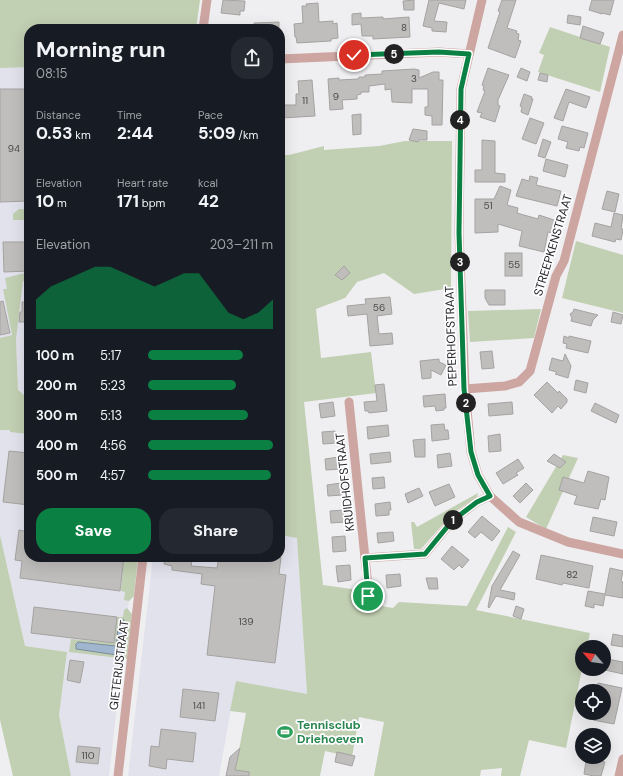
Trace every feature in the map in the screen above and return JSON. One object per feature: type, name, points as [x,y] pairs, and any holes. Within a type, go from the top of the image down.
[{"type":"street","points":[[204,24],[207,0]]},
{"type":"street","name":"PEPERHOFSTRAAT","points":[[482,0],[461,89],[459,233],[464,389],[471,452],[478,475],[490,496],[519,522],[568,542],[623,554]]},
{"type":"street","name":"STREEPKENSTRAAT","points":[[464,389],[505,386],[519,382],[530,371],[556,276],[564,261],[623,35]]},
{"type":"street","points":[[285,59],[439,52],[469,54]]},
{"type":"street","name":"KRUIDHOFSTRAAT","points":[[349,402],[368,596]]},
{"type":"street","points":[[365,558],[425,554],[452,521],[477,502],[490,496]]},
{"type":"street","name":"GIETERIJSTRAAT","points":[[118,776],[142,562]]},
{"type":"street","points":[[619,776],[623,759]]},
{"type":"shaded area","points":[[0,57],[24,64],[24,395],[18,390],[16,339],[0,340]]},
{"type":"shaded area","points":[[24,429],[24,562],[133,562],[109,776],[71,776],[59,715],[67,652],[25,646],[0,535],[0,430]]},
{"type":"shaded area","points":[[285,536],[297,537],[307,695],[236,681],[219,776],[128,776],[152,562],[285,562]]},
{"type":"green space","points":[[0,0],[200,0],[197,24],[24,24],[24,67],[0,68]]},
{"type":"green space","points":[[550,27],[610,47],[600,92],[538,72],[544,55],[539,53]]},
{"type":"green space","points":[[405,141],[452,141],[451,288],[414,294],[384,273],[357,282],[345,298],[316,309],[321,358],[371,352],[376,393],[304,402],[323,585],[359,590],[361,606],[375,605],[393,608],[399,602],[467,606],[508,527],[516,532],[476,610],[590,633],[588,640],[575,640],[575,676],[581,676],[579,684],[575,684],[575,704],[566,748],[529,740],[520,776],[501,776],[502,768],[481,770],[480,776],[374,776],[384,722],[359,717],[352,757],[325,751],[320,776],[234,776],[246,713],[230,711],[236,681],[307,694],[297,538],[285,536],[285,155],[324,146],[324,150],[379,146]]},
{"type":"green space","points":[[19,209],[24,209],[24,220],[13,220],[13,214]]},
{"type":"green space","points":[[576,241],[623,255],[623,313],[562,298]]},
{"type":"green space","points":[[24,273],[16,339],[18,390],[24,395],[24,433],[10,432],[10,430],[0,430],[0,338],[12,335],[3,289],[7,289],[5,278]]},
{"type":"green space","points":[[541,309],[534,338],[470,342],[468,311]]},
{"type":"green space","points":[[563,455],[578,458],[546,529],[526,517]]},
{"type":"green space","points":[[478,493],[477,497],[453,513],[421,549],[414,549],[411,522],[414,522],[417,527]]},
{"type":"green space","points":[[0,535],[25,646],[67,652],[59,715],[71,776],[13,776],[0,720]]},
{"type":"green space","points":[[124,562],[137,562],[134,596],[129,601],[124,600],[125,592],[121,591]]},
{"type":"green space","points":[[127,608],[132,614],[127,659],[69,652],[71,639],[114,643],[117,617],[123,617],[124,610]]},
{"type":"water","points":[[123,619],[125,622],[122,654],[117,655],[76,649],[76,644],[78,642],[116,646],[119,620]]},
{"type":"building","points":[[223,0],[245,1],[244,11],[240,11],[240,15],[221,13]]},
{"type":"building","points":[[414,0],[414,10],[404,10],[403,1]]},
{"type":"building","points":[[429,0],[466,0],[464,9],[439,3],[434,21],[447,22],[446,32],[432,31],[432,28],[423,26]]},
{"type":"building","points":[[502,0],[516,0],[507,28],[517,31],[516,33],[519,34],[518,40],[521,41],[515,58],[488,48],[500,12],[498,11]]},
{"type":"building","points":[[592,0],[614,0],[610,15],[589,10]]},
{"type":"building","points":[[318,3],[319,22],[333,21],[333,24],[337,23],[338,38],[331,39],[331,41],[297,43],[294,24],[303,23],[302,6],[307,6],[306,4]]},
{"type":"building","points":[[361,13],[361,18],[383,17],[383,19],[409,17],[410,37],[373,39],[373,36],[362,36],[361,24],[352,25],[352,14]]},
{"type":"building","points":[[568,15],[581,17],[580,25],[567,23]]},
{"type":"building","points":[[279,22],[279,24],[254,24]]},
{"type":"building","points":[[583,26],[604,33],[600,44],[580,38]]},
{"type":"building","points":[[488,68],[509,75],[498,100],[498,105],[500,106],[495,122],[480,117],[482,113],[477,112],[485,91],[483,90],[484,86],[482,85]]},
{"type":"building","points":[[521,68],[530,72],[527,81],[517,77]]},
{"type":"building","points":[[419,70],[419,78],[433,72],[439,72],[439,80],[443,80],[442,125],[432,125],[432,116],[425,115],[425,107],[428,107],[428,89],[412,89],[412,103],[392,102],[391,89],[385,90],[385,84],[369,86],[369,92],[361,92],[361,94],[357,95],[357,99],[342,100],[343,109],[330,110],[328,79],[358,79],[359,77],[365,77],[365,75],[382,74],[382,71]]},
{"type":"building","points":[[540,73],[548,75],[547,82],[538,80]]},
{"type":"building","points":[[312,80],[315,116],[285,118],[285,105],[296,105],[296,94],[299,94],[298,81]]},
{"type":"building","points":[[0,89],[24,89],[24,201],[0,202]]},
{"type":"building","points":[[566,89],[590,97],[586,108],[569,102],[563,121],[554,118]]},
{"type":"building","points":[[524,94],[532,97],[531,99],[533,99],[528,115],[521,112],[522,107],[520,106]]},
{"type":"building","points":[[361,114],[361,134],[353,135],[352,115]]},
{"type":"building","points":[[530,118],[544,123],[536,144],[522,139]]},
{"type":"building","points":[[562,126],[588,133],[584,148],[580,147],[579,151],[566,148],[568,142],[558,139]]},
{"type":"building","points":[[413,129],[427,131],[427,140],[419,140],[418,142],[409,140]]},
{"type":"building","points":[[543,139],[551,142],[545,158],[538,156]]},
{"type":"building","points":[[482,140],[495,141],[495,173],[505,174],[505,182],[475,182],[475,170],[482,170]]},
{"type":"building","points":[[546,159],[568,165],[565,177],[543,171]]},
{"type":"building","points":[[530,176],[538,178],[536,185],[561,191],[557,206],[516,196],[522,179],[529,181]]},
{"type":"building","points":[[500,186],[511,190],[507,205],[518,208],[517,213],[538,219],[539,215],[557,221],[553,233],[548,232],[544,252],[519,246],[522,231],[498,224],[498,232],[475,233],[475,199],[494,199]]},
{"type":"building","points":[[607,191],[619,194],[615,212],[602,209]]},
{"type":"building","points":[[614,213],[623,215],[621,240],[616,239],[615,242],[592,236],[595,223],[611,227]]},
{"type":"building","points":[[3,242],[24,242],[24,271],[4,272]]},
{"type":"building","points":[[505,253],[522,253],[522,276],[505,276]]},
{"type":"building","points":[[344,266],[350,273],[342,280],[335,275]]},
{"type":"building","points":[[485,290],[505,290],[505,305],[489,305],[485,298]]},
{"type":"building","points":[[390,297],[392,314],[377,316],[379,334],[392,333],[393,344],[370,346],[367,314],[348,316],[347,306],[366,304],[365,299]]},
{"type":"building","points":[[3,301],[10,333],[0,335],[0,302]]},
{"type":"building","points":[[22,302],[24,302],[24,322],[19,322],[20,312],[22,312]]},
{"type":"building","points":[[574,309],[598,315],[593,320],[591,326],[571,321],[572,318],[570,314]]},
{"type":"building","points":[[613,312],[623,315],[621,324],[611,322]]},
{"type":"building","points":[[564,336],[591,341],[588,353],[566,348],[567,344],[563,343]]},
{"type":"building","points":[[492,351],[494,368],[482,369],[480,352]]},
{"type":"building","points":[[565,354],[571,366],[568,378],[555,374],[557,372],[549,370],[552,358],[563,361]]},
{"type":"building","points":[[439,359],[439,362],[446,365],[441,375],[431,370],[431,378],[422,379],[420,361]]},
{"type":"building","points":[[576,380],[588,383],[586,393],[574,390]]},
{"type":"building","points":[[547,382],[558,393],[559,391],[567,399],[567,402],[561,409],[558,406],[552,413],[534,395]]},
{"type":"building","points":[[384,384],[387,411],[369,413],[368,411],[365,411],[364,402],[377,401],[375,385]]},
{"type":"building","points":[[445,394],[446,408],[444,408],[444,410],[436,411],[435,406],[424,407],[423,396]]},
{"type":"building","points":[[333,402],[335,416],[321,418],[319,404]]},
{"type":"building","points":[[512,402],[513,414],[489,416],[488,404]]},
{"type":"building","points":[[595,403],[619,415],[616,423],[591,411]]},
{"type":"building","points":[[444,424],[445,430],[448,430],[449,439],[432,441],[431,425]]},
{"type":"building","points":[[388,425],[389,436],[368,439],[367,427]]},
{"type":"building","points":[[335,431],[337,443],[323,444],[322,432]]},
{"type":"building","points":[[500,434],[501,451],[489,452],[488,436]]},
{"type":"building","points":[[425,439],[425,457],[415,457],[413,440]]},
{"type":"building","points":[[9,451],[24,452],[24,504],[3,502]]},
{"type":"building","points":[[390,452],[391,462],[371,464],[370,454]]},
{"type":"building","points":[[450,453],[452,466],[438,468],[437,455]]},
{"type":"building","points":[[554,454],[566,462],[560,468],[547,461]]},
{"type":"building","points":[[339,457],[340,469],[326,470],[325,459]]},
{"type":"building","points":[[518,459],[524,468],[516,473],[518,475],[503,484],[496,473]]},
{"type":"building","points":[[588,471],[609,477],[605,500],[601,499],[598,509],[574,504],[577,496],[559,490],[563,477],[584,483]]},
{"type":"building","points":[[384,477],[385,488],[373,489],[372,478]]},
{"type":"building","points":[[341,483],[342,495],[328,496],[327,485]]},
{"type":"building","points":[[526,483],[533,490],[520,503],[513,496]]},
{"type":"building","points":[[449,484],[455,497],[435,506],[429,492]]},
{"type":"building","points":[[419,488],[423,496],[408,503],[405,494]]},
{"type":"building","points":[[390,502],[391,510],[389,510],[389,515],[376,516],[375,504]]},
{"type":"building","points":[[343,510],[345,522],[331,523],[330,511]]},
{"type":"building","points":[[482,516],[500,531],[492,541],[481,532],[475,538],[468,532]]},
{"type":"building","points":[[593,517],[617,522],[614,536],[590,531]]},
{"type":"building","points":[[19,530],[24,531],[24,562],[123,562],[120,591],[20,578],[22,561],[15,560]]},
{"type":"building","points":[[393,532],[394,541],[378,543],[377,533]]},
{"type":"building","points":[[345,536],[346,551],[333,552],[332,537]]},
{"type":"building","points":[[452,546],[469,560],[462,568],[459,565],[454,570],[441,559]]},
{"type":"building","points":[[513,551],[520,555],[500,590],[515,593],[514,600],[496,596],[489,608],[492,586]]},
{"type":"building","points":[[541,555],[593,566],[589,588],[563,583],[562,585],[536,579]]},
{"type":"building","points":[[164,562],[192,562],[191,566],[217,568],[218,562],[280,562],[279,574],[286,575],[275,663],[207,655],[215,586],[201,584],[202,574],[172,570],[172,566],[164,564]]},
{"type":"building","points":[[350,565],[351,580],[338,582],[336,566]]},
{"type":"building","points":[[610,568],[623,571],[621,581],[623,582],[623,598],[605,595],[603,606],[594,604],[594,608],[585,606],[588,591],[605,594]]},
{"type":"building","points":[[400,574],[401,586],[387,588],[386,575]]},
{"type":"building","points":[[426,578],[437,578],[438,589],[429,589]]},
{"type":"building","points":[[516,606],[524,609],[521,619],[513,616]]},
{"type":"building","points":[[34,607],[117,617],[114,643],[31,633]]},
{"type":"building","points":[[613,634],[623,636],[623,647],[611,645]]},
{"type":"building","points":[[70,660],[84,662],[80,683],[67,680]]},
{"type":"building","points":[[611,660],[623,662],[623,674],[611,671]]},
{"type":"building","points":[[611,686],[622,688],[614,724],[593,720],[611,720]]},
{"type":"building","points":[[183,689],[219,693],[215,721],[180,717]]},
{"type":"building","points":[[161,729],[196,733],[193,762],[167,759],[166,769],[149,766],[151,746],[159,747]]},
{"type":"building","points":[[78,746],[100,748],[98,764],[76,762]]},
{"type":"building","points":[[240,748],[235,770],[249,772],[249,776],[226,776],[230,757]]},
{"type":"building","points":[[337,752],[355,756],[352,766],[335,762]]},
{"type":"building","points":[[586,764],[604,764],[601,776],[584,774]]},
{"type":"place","name":"Tennisclub Driehoeven","points":[[285,732]]},
{"type":"route","points":[[354,55],[439,52],[469,54],[461,89],[459,233],[464,389],[471,452],[478,475],[490,496],[477,502],[452,521],[425,554],[365,558],[368,596]]}]
